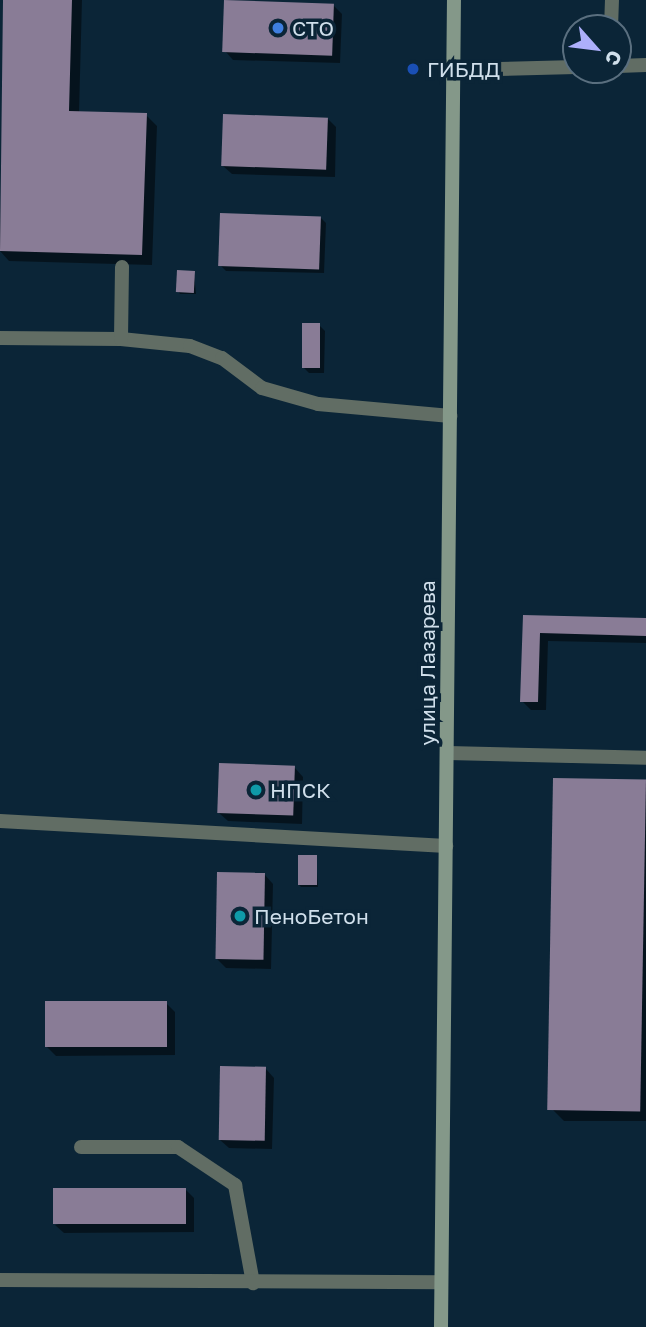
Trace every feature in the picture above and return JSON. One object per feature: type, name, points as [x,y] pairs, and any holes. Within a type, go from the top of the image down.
[{"type":"main road","name":"улица Лазарева","points":[[441,1327],[454,0]]},
{"type":"lane","points":[[454,70],[562,67]]},
{"type":"lane","points":[[121,339],[122,267]]},
{"type":"lane","points":[[0,338],[121,339],[190,346],[222,358],[262,388],[318,404],[450,416]]},
{"type":"lane","points":[[448,753],[646,758]]},
{"type":"lane","points":[[0,821],[446,846]]},
{"type":"lane","points":[[81,1147],[178,1147],[235,1185],[253,1283]]},
{"type":"lane","points":[[0,1280],[440,1282]]},
{"type":"building","points":[[3,0],[72,0],[69,111],[147,113],[142,255],[0,251]]},
{"type":"building","name":"СТО","points":[[224,0],[334,4],[332,56],[222,52]]},
{"type":"building","points":[[223,114],[328,118],[326,170],[221,166]]},
{"type":"building","points":[[220,213],[321,217],[319,269],[218,266]]},
{"type":"building","points":[[177,270],[195,271],[194,293],[176,292]]},
{"type":"building","points":[[302,323],[320,323],[320,368],[302,368]]},
{"type":"building","points":[[523,615],[646,618],[646,636],[540,633],[538,702],[520,702]]},
{"type":"building","name":"НПСК","points":[[219,763],[295,766],[293,816],[217,813]]},
{"type":"building","points":[[553,778],[646,780],[640,1112],[547,1110]]},
{"type":"building","points":[[298,855],[317,855],[317,885],[298,885]]},
{"type":"building","name":"ПеноБетон","points":[[217,872],[265,873],[263,960],[215,959]]},
{"type":"building","points":[[45,1001],[167,1001],[167,1047],[45,1047]]},
{"type":"building","points":[[220,1066],[266,1067],[265,1141],[219,1140]]},
{"type":"building","points":[[53,1188],[186,1188],[186,1224],[53,1224]]},
{"type":"place","name":"СТО","points":[[278,28]]},
{"type":"place","name":"ГИБДД","points":[[413,69]]},
{"type":"place","name":"НПСК","points":[[256,790]]},
{"type":"place","name":"ПеноБетон","points":[[240,916]]}]
